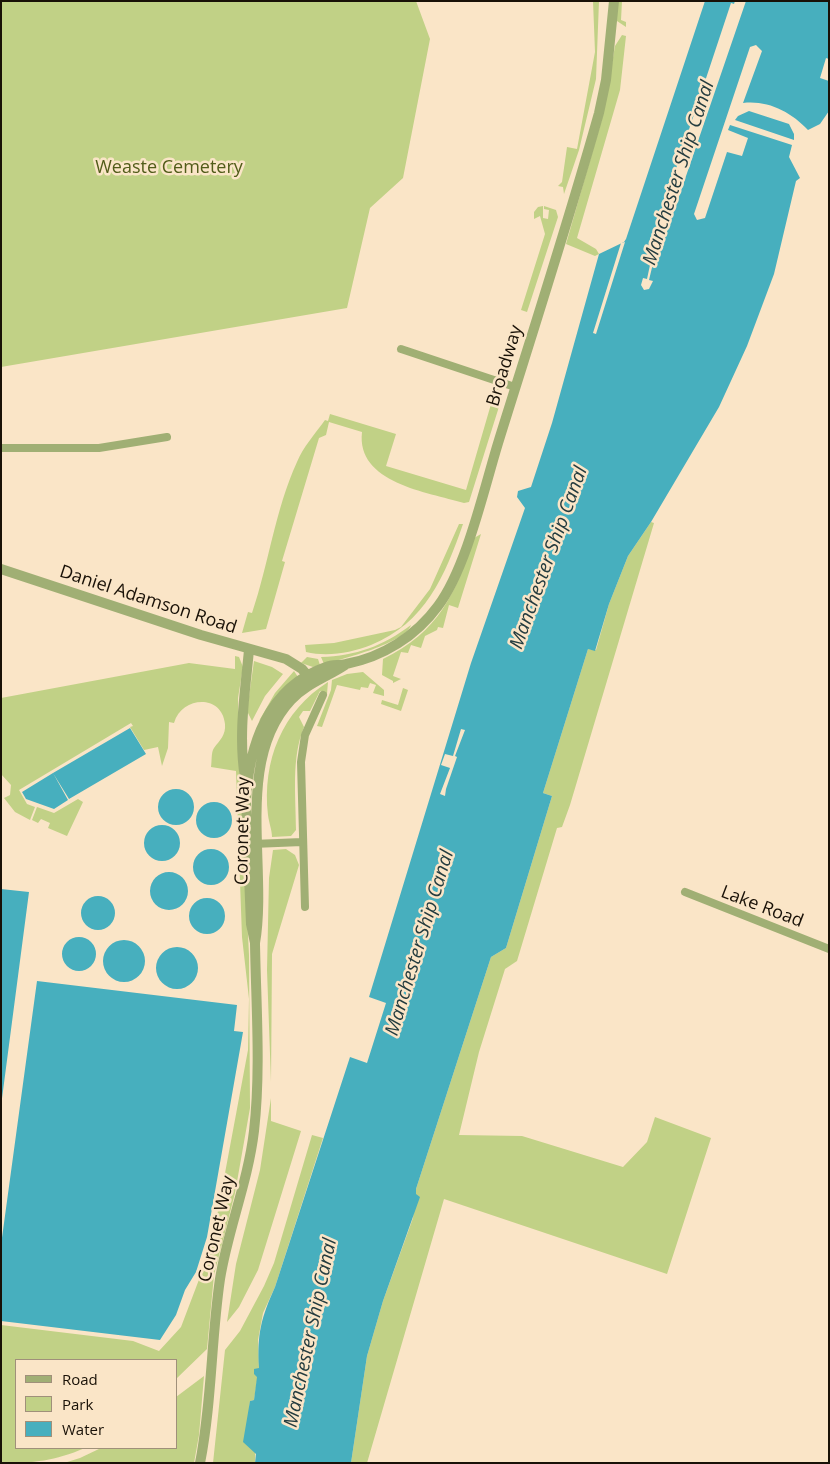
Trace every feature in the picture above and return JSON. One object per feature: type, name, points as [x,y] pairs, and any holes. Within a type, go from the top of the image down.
[{"type":"street","name":"Broadway","points":[[608,1],[611,20]]},
{"type":"street","name":"Broadway","points":[[345,665],[378,654],[408,638],[428,619],[443,600],[461,560],[516,387],[599,113],[606,80],[614,1]]},
{"type":"street","points":[[401,349],[516,387]]},
{"type":"street","points":[[1,448],[99,448],[167,437]]},
{"type":"street","name":"Daniel Adamson Road","points":[[1,569],[249,650],[286,659],[310,679]]},
{"type":"street","points":[[246,785],[243,765],[243,690],[249,650]]},
{"type":"street","name":"Coronet Way","points":[[200,1463],[209,1398],[217,1301],[223,1263],[246,1174],[254,1132],[257,1085],[255,942],[259,922],[246,785],[259,730],[276,703],[334,664],[345,665]]},
{"type":"street","name":"Coronet Way","points":[[253,844],[261,764],[275,720],[310,679]]},
{"type":"street","points":[[305,906],[301,762],[304,735],[323,695]]},
{"type":"street","points":[[243,719],[252,728],[259,730],[275,720]]},
{"type":"street","points":[[253,844],[302,842]]},
{"type":"street","name":"Lake Road","points":[[685,892],[829,949]]},
{"type":"green space","name":"Weaste Cemetery","points":[[1,1],[416,1],[430,39],[403,178],[370,208],[347,308],[1,367]]},
{"type":"green space","points":[[593,1],[599,1],[596,79],[579,150],[564,194],[563,187],[558,186],[562,182],[567,147],[577,149],[595,52]]},
{"type":"green space","points":[[617,1],[622,1],[621,20],[626,22],[626,27],[617,21]]},
{"type":"green space","points":[[622,35],[626,36],[620,90],[577,238],[596,249],[599,254],[595,256],[566,244],[603,115],[615,46]]},
{"type":"green space","points":[[543,206],[543,218],[548,219],[549,210],[544,209],[544,206],[556,210],[558,217],[527,312],[521,310],[545,234],[540,216],[534,219],[534,212],[538,207]]},
{"type":"green space","points":[[496,387],[503,394],[469,502],[464,503],[414,489],[382,474],[370,463],[363,449],[362,432],[329,422],[326,435],[319,438],[282,561],[285,562],[266,629],[242,633],[248,612],[252,613],[258,594],[289,480],[302,451],[325,420],[328,421],[330,414],[396,434],[386,466],[466,490]]},
{"type":"green space","points":[[651,522],[654,523],[570,805],[562,827],[557,828],[517,961],[505,969],[479,1052],[459,1135],[522,1136],[623,1167],[647,1142],[655,1117],[711,1138],[667,1274],[444,1199],[367,1463],[351,1463],[367,1356],[383,1301],[413,1218],[416,1189],[491,957],[506,948],[552,796],[543,793],[588,649],[596,650],[609,604],[628,556]]},
{"type":"green space","points":[[459,524],[463,524],[449,562],[431,596],[406,624],[390,636],[355,650],[331,654],[306,652],[305,645],[334,643],[395,630],[401,627],[430,589]]},
{"type":"green space","points":[[481,534],[458,608],[449,605],[443,628],[438,627],[437,630],[425,636],[421,648],[411,645],[408,653],[401,652],[393,676],[401,679],[393,683],[393,681],[382,675],[383,659],[418,637],[431,624],[452,594],[474,538]]},
{"type":"green space","points":[[411,625],[398,638],[372,649],[324,664],[321,657],[346,655],[369,648],[390,639]]},
{"type":"green space","points":[[235,656],[239,657],[243,667],[238,698],[238,741],[249,955],[250,1108],[235,1193],[214,1275],[207,1349],[178,1377],[178,1359],[15,1359],[15,1449],[82,1449],[64,1456],[44,1460],[1,1463],[1,1325],[133,1341],[159,1351],[181,1327],[211,1248],[248,1050],[249,999],[242,937],[236,771],[211,767],[213,750],[225,731],[222,714],[217,707],[210,703],[201,702],[193,704],[178,714],[174,723],[169,722],[168,748],[162,766],[158,747],[144,750],[130,727],[133,726],[131,723],[19,790],[27,804],[35,807],[30,820],[15,812],[4,798],[10,795],[11,785],[1,774],[1,698],[189,663],[235,669]]},
{"type":"green space","points":[[307,657],[318,659],[320,665],[313,667],[301,663]]},
{"type":"green space","points":[[254,661],[272,667],[283,674],[265,696],[252,721],[247,711]]},
{"type":"green space","points":[[294,671],[298,677],[259,721],[275,693]]},
{"type":"green space","points":[[363,672],[384,690],[384,696],[373,693],[376,685],[370,683],[368,688],[361,687],[360,690],[337,685],[322,727],[317,726],[331,690],[332,680],[347,674]]},
{"type":"green space","points":[[328,682],[327,694],[320,691],[310,711],[303,711],[299,717],[304,727],[297,752],[296,830],[291,836],[272,837],[268,815],[268,776],[278,739],[298,707]]},
{"type":"green space","points":[[403,688],[408,690],[401,711],[381,704],[382,700],[398,705]]},
{"type":"green space","points":[[78,799],[83,802],[67,836],[48,828],[50,823],[41,819],[38,823],[32,820],[37,807],[54,813]]},
{"type":"green space","points":[[286,849],[295,855],[299,865],[272,954],[271,1082],[267,970],[269,878],[273,850]]},
{"type":"green space","points":[[271,1098],[271,1121],[301,1131],[258,1270],[239,1307],[227,1322],[236,1264],[260,1170]]},
{"type":"green space","points":[[312,1135],[323,1138],[275,1287],[263,1313],[258,1340],[259,1369],[254,1400],[250,1401],[249,1409],[255,1447],[255,1463],[213,1463],[225,1350],[240,1331],[274,1263]]},
{"type":"green space","points":[[204,1376],[199,1435],[194,1463],[64,1463],[99,1449],[178,1449],[178,1396]]},
{"type":"water","name":"Manchester Ship Canal","points":[[705,1],[735,1],[734,4],[731,3],[651,244],[653,251],[661,249],[746,1],[829,1],[829,111],[820,124],[808,130],[787,113],[770,105],[743,103],[762,51],[756,45],[750,47],[694,214],[697,220],[705,218],[727,152],[742,156],[748,138],[728,130],[730,125],[792,145],[789,157],[800,178],[796,181],[774,274],[747,346],[719,407],[651,522],[628,556],[609,604],[595,651],[588,649],[543,793],[552,796],[506,948],[491,957],[416,1189],[416,1194],[420,1197],[383,1301],[367,1356],[351,1463],[255,1463],[256,1454],[243,1442],[250,1401],[254,1400],[257,1377],[254,1374],[254,1369],[259,1368],[259,1336],[263,1317],[275,1287],[350,1057],[367,1063],[386,1003],[369,997],[471,663],[525,508],[517,497],[518,491],[531,487],[552,423],[599,254],[624,242],[626,239]]},
{"type":"water","points":[[749,111],[789,124],[794,134],[794,140],[735,120],[738,116]]},
{"type":"water","points":[[130,728],[146,754],[69,799],[53,773]]},
{"type":"water","points":[[53,773],[68,800],[54,809],[26,799],[22,792]]},
{"type":"water","points":[[176,789],[183,790],[189,794],[193,800],[193,814],[189,820],[183,824],[176,825],[169,824],[163,820],[159,814],[158,807],[159,800],[163,794],[169,790]]},
{"type":"water","points":[[214,802],[221,803],[227,807],[231,813],[231,827],[227,833],[221,837],[214,838],[207,837],[201,833],[197,827],[196,820],[197,813],[201,807],[207,803]]},
{"type":"water","points":[[162,825],[174,831],[180,843],[174,855],[162,861],[150,855],[144,843],[150,831]]},
{"type":"water","points":[[211,849],[218,850],[224,854],[228,860],[228,874],[224,880],[218,884],[211,885],[204,884],[198,880],[194,874],[193,867],[194,860],[198,854],[204,850]]},
{"type":"water","points":[[169,872],[182,878],[188,891],[182,904],[169,910],[156,904],[150,891],[156,878]]},
{"type":"water","points":[[1,889],[29,892],[1,1106]]},
{"type":"water","points":[[98,896],[105,897],[110,901],[114,906],[114,920],[110,925],[105,929],[98,930],[91,929],[86,925],[82,920],[81,913],[82,906],[86,901],[91,897]]},
{"type":"water","points":[[207,898],[214,899],[220,903],[224,909],[224,923],[220,929],[214,933],[207,934],[200,933],[194,929],[190,923],[189,916],[190,909],[194,903],[200,899]]},
{"type":"water","points":[[79,937],[86,938],[91,942],[95,947],[95,961],[91,966],[86,970],[79,971],[72,970],[67,966],[63,961],[62,954],[63,947],[67,942],[72,938]]},
{"type":"water","points":[[128,940],[136,943],[142,949],[145,961],[142,973],[136,979],[120,982],[112,979],[106,973],[103,957],[106,949],[112,943]]},
{"type":"water","points":[[181,947],[189,950],[195,956],[198,968],[195,980],[189,986],[173,989],[165,986],[159,980],[156,964],[159,956],[165,950]]},
{"type":"water","points":[[37,981],[237,1005],[234,1031],[243,1032],[207,1237],[196,1272],[185,1290],[176,1315],[160,1340],[1,1321],[1,1245]]},
{"type":"pier","points":[[826,58],[829,59],[829,81],[820,78]]},
{"type":"pier","points":[[625,242],[596,334],[593,333],[621,243]]},
{"type":"pier","points":[[653,251],[656,251],[649,280],[653,281],[649,289],[644,290],[641,285],[643,278],[647,279]]},
{"type":"pier","points":[[461,729],[465,730],[455,756],[457,757],[445,796],[440,794],[450,768],[441,765],[445,754],[453,756]]}]
